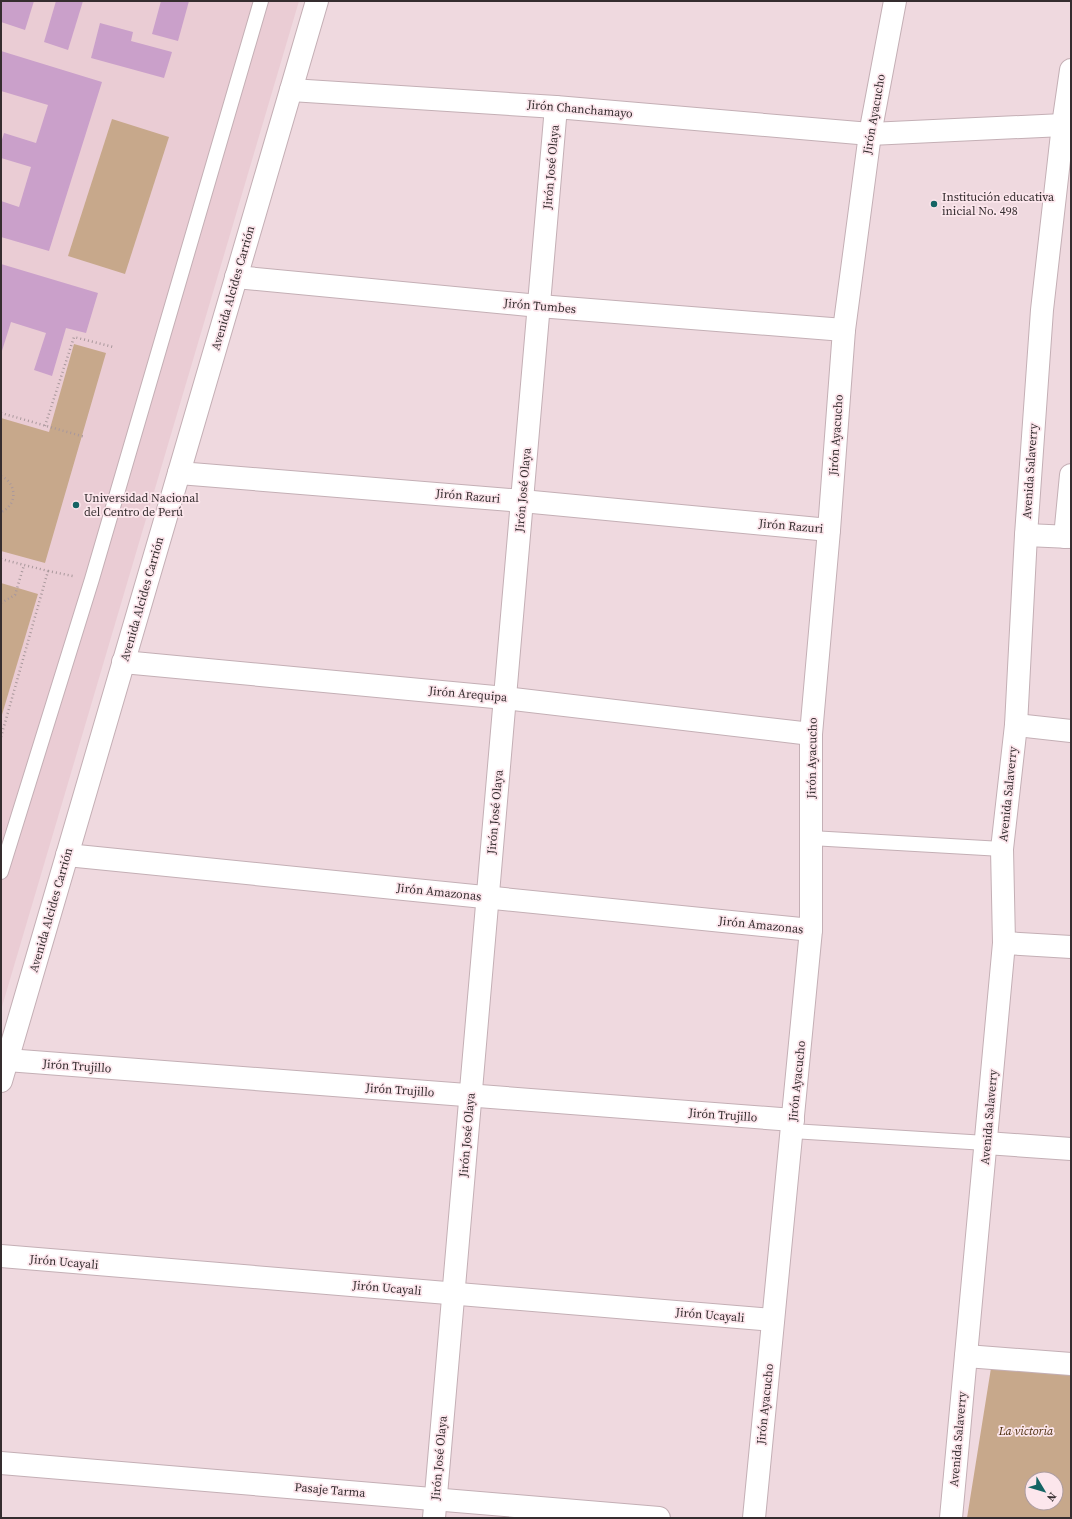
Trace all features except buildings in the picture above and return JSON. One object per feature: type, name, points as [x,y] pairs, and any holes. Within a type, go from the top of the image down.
[{"type":"street","name":"Avenida Alcides Carrión","points":[[1,1081],[317,1]]},
{"type":"street","name":"Jirón Ayacucho","points":[[754,1518],[811,930],[811,734],[829,530],[844,330],[870,134],[895,1]]},
{"type":"street","name":"Avenida Salaverry","points":[[951,1518],[1004,943],[1002,849],[1016,725],[1026,535],[1042,310],[1063,125],[1071,70]]},
{"type":"street","name":"Jirón Chanchamayo","points":[[291,90],[556,107],[870,134],[1063,125]]},
{"type":"street","name":"Jirón José Olaya","points":[[435,1509],[556,107]]},
{"type":"street","name":"Jirón Tumbes","points":[[236,277],[539,306],[844,330]]},
{"type":"street","name":"Jirón Razuri","points":[[179,473],[522,501],[829,530]]},
{"type":"street","points":[[1026,535],[1068,537],[1071,475]]},
{"type":"street","name":"Jirón Arequipa","points":[[124,662],[505,698],[811,734]]},
{"type":"street","points":[[1016,725],[1071,731]]},
{"type":"street","name":"Jirón Amazonas","points":[[67,855],[811,930]]},
{"type":"street","points":[[1004,943],[1071,947]]},
{"type":"street","name":"Jirón Trujillo","points":[[7,1060],[471,1096],[792,1126]]},
{"type":"street","name":"Jirón Trujillo","points":[[986,1143],[1071,1149]]},
{"type":"street","name":"Jirón Ucayali","points":[[1,1256],[774,1320]]},
{"type":"street","points":[[966,1356],[1071,1364]]},
{"type":"street","name":"Pasaje Tarma","points":[[1,1463],[435,1509],[659,1518]]},
{"type":"lane","points":[[1,872],[92,579],[261,1]]},
{"type":"lane","points":[[811,838],[1002,849]]},
{"type":"lane","name":"Jirón Trujillo","points":[[792,1126],[986,1143]]},
{"type":"path","points":[[45,426],[74,337],[113,347]]},
{"type":"path","points":[[1,413],[86,437]]},
{"type":"path","points":[[1,476],[10,482],[14,495],[9,507],[1,512]]},
{"type":"path","points":[[1,559],[48,571],[92,579]]},
{"type":"path","points":[[1,603],[15,595],[24,565]]},
{"type":"path","points":[[1,737],[48,571]]},
{"type":"shaded area","name":"Universidad Nacional del Centro de Perú","points":[[1,1],[299,1],[1,1010]]},
{"type":"green space","points":[[112,119],[169,137],[125,274],[68,256]]},
{"type":"green space","points":[[74,344],[106,353],[45,563],[1,551],[1,418],[49,432]]},
{"type":"green space","points":[[1,583],[38,594],[1,718]]},
{"type":"green space","name":"La victoria","points":[[991,1368],[1071,1375],[1071,1518],[967,1518]]},
{"type":"place","name":"Institución educativa inicial No. 498","points":[[934,204]]},
{"type":"place","name":"Universidad Nacional del Centro de Perú","points":[[76,505]]}]
